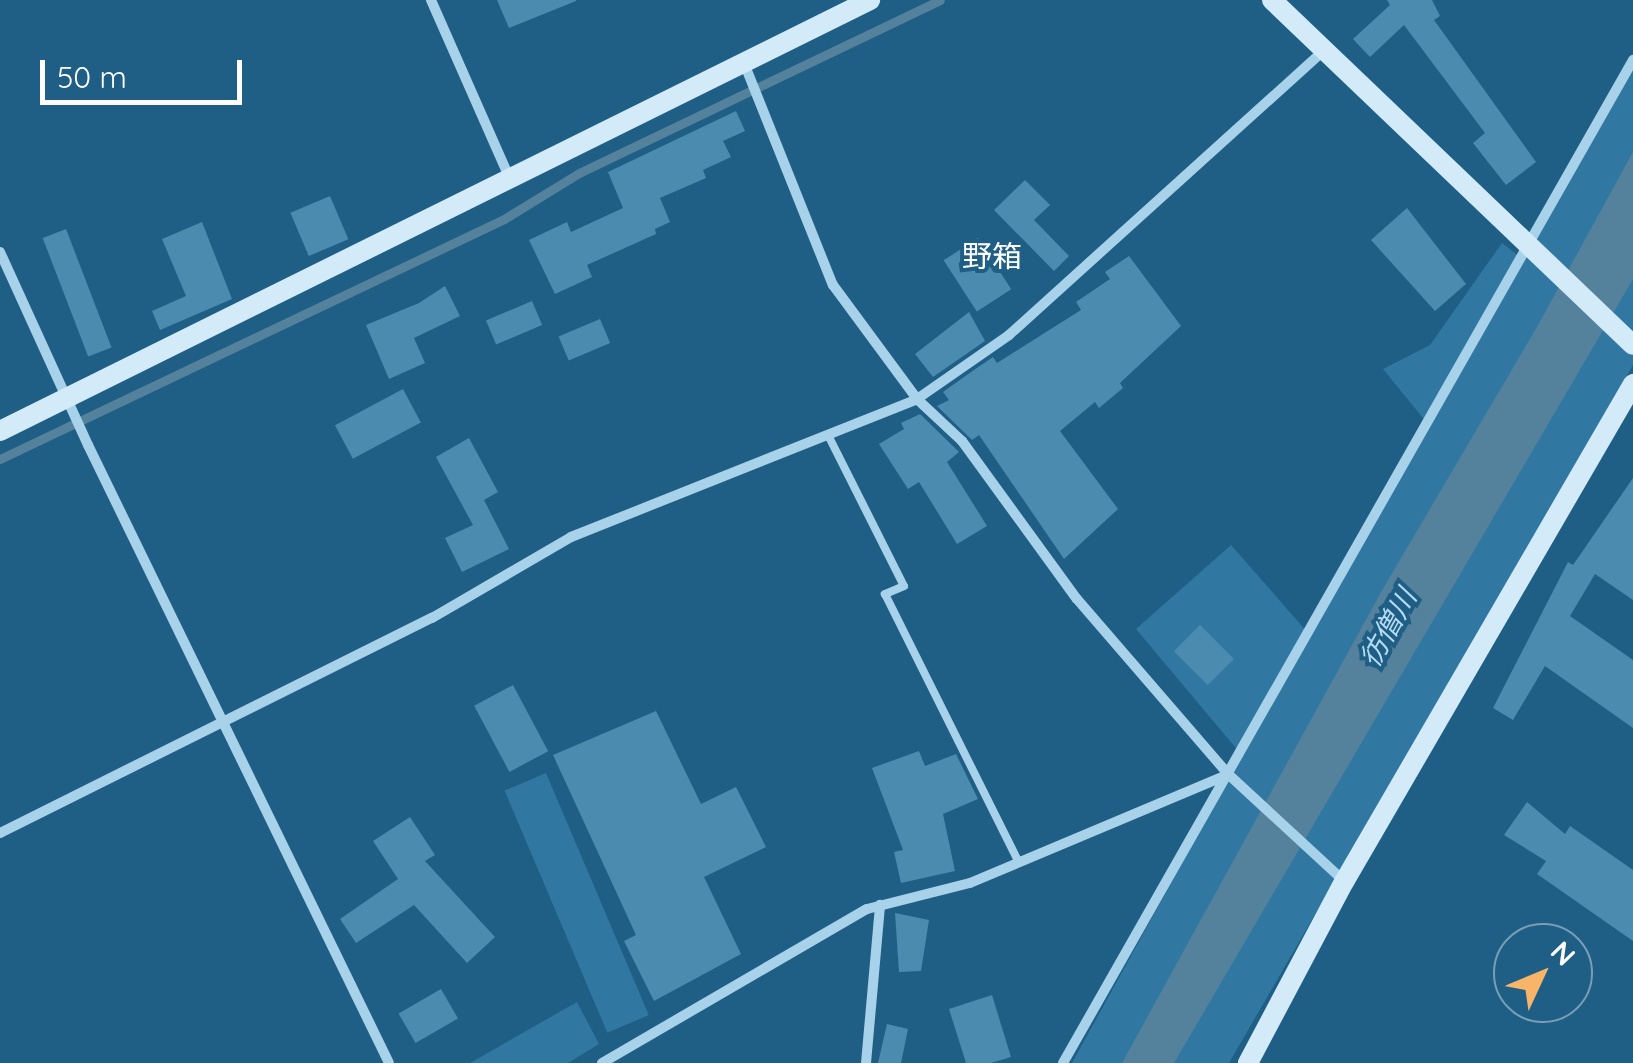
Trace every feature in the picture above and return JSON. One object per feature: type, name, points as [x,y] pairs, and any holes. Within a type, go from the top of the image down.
[{"type":"street","points":[[431,0],[510,179]]},
{"type":"street","points":[[0,430],[870,0]]},
{"type":"street","points":[[1272,0],[1633,345]]},
{"type":"street","points":[[0,834],[432,618],[571,537],[917,399],[1009,335],[1324,50]]},
{"type":"street","points":[[1063,1063],[1232,777],[1633,60]]},
{"type":"street","points":[[744,63],[832,285],[917,399],[962,440],[1077,599],[1232,777],[1344,882]]},
{"type":"street","points":[[0,252],[66,398],[389,1063]]},
{"type":"street","points":[[1248,1063],[1344,882],[1633,384]]},
{"type":"street","points":[[602,1063],[867,909],[970,883],[1232,777]]},
{"type":"street","points":[[866,1063],[880,906]]},
{"type":"street","points":[[1240,1063],[1258,1039]]},
{"type":"lane","points":[[828,435],[904,586],[885,594],[1018,861]]},
{"type":"shaded area","points":[[1633,60],[1633,365],[1229,1063],[1072,1063],[1278,689],[1240,753],[1136,629],[1231,545],[1308,633],[1427,423],[1383,369],[1430,345],[1502,243],[1520,257]]},
{"type":"shaded area","points":[[546,773],[649,1015],[607,1033],[505,791]]},
{"type":"shaded area","points":[[577,1002],[599,1044],[568,1063],[470,1063]]},
{"type":"water","name":"彷僧川","points":[[1633,152],[1633,279],[1174,1063],[1122,1063],[1384,587],[1537,327]]},
{"type":"building","points":[[497,0],[576,0],[576,1],[509,28]]},
{"type":"building","points":[[1387,0],[1432,0],[1440,16],[1434,20],[1536,162],[1506,185],[1473,143],[1485,133],[1404,25],[1370,57],[1353,39],[1390,5]]},
{"type":"building","points":[[736,111],[745,131],[723,141],[731,157],[703,170],[706,178],[660,198],[670,222],[655,229],[656,234],[587,265],[592,277],[555,294],[529,240],[567,222],[571,232],[623,208],[608,172]]},
{"type":"building","points":[[1025,180],[1050,205],[1034,220],[1069,256],[1054,271],[994,210]]},
{"type":"building","points":[[330,196],[348,239],[309,256],[290,213]]},
{"type":"building","points":[[1407,208],[1466,284],[1435,311],[1371,240]]},
{"type":"building","points":[[202,222],[232,299],[160,330],[152,311],[186,296],[162,239]]},
{"type":"building","points":[[66,229],[112,348],[88,357],[43,238]]},
{"type":"building","points":[[978,238],[1011,289],[977,311],[944,260]]},
{"type":"building","points":[[1129,256],[1181,326],[1120,383],[1123,388],[1099,408],[1095,402],[1060,431],[1118,509],[1064,559],[979,435],[972,440],[937,406],[949,400],[943,392],[993,357],[997,363],[1081,310],[1076,302],[1110,279],[1105,272]]},
{"type":"building","points":[[445,286],[460,316],[414,338],[425,363],[389,379],[366,325],[419,303]]},
{"type":"building","points":[[532,301],[542,325],[496,344],[486,321]]},
{"type":"building","points":[[969,312],[985,341],[933,377],[915,354]]},
{"type":"building","points":[[600,319],[610,343],[569,361],[559,337]]},
{"type":"building","points":[[403,389],[421,423],[353,459],[335,425]]},
{"type":"building","points":[[920,414],[959,452],[947,462],[987,526],[957,544],[919,482],[908,489],[879,444],[904,429],[901,423]]},
{"type":"building","points":[[469,438],[498,492],[484,500],[509,549],[462,572],[445,538],[473,525],[436,457]]},
{"type":"building","points":[[1633,478],[1633,600],[1595,574],[1570,616],[1633,660],[1633,728],[1545,666],[1513,720],[1493,708],[1568,562],[1573,565]]},
{"type":"building","points":[[1200,625],[1234,659],[1208,685],[1174,651]]},
{"type":"building","points":[[513,685],[548,751],[509,772],[474,706]]},
{"type":"building","points":[[656,711],[701,804],[736,787],[766,847],[704,877],[741,954],[654,1001],[624,941],[636,935],[553,755]]},
{"type":"building","points":[[919,751],[925,766],[956,754],[978,799],[943,814],[955,871],[901,883],[894,852],[903,850],[872,768]]},
{"type":"building","points":[[1527,802],[1565,834],[1570,826],[1633,870],[1633,941],[1537,874],[1546,861],[1504,835]]},
{"type":"building","points":[[410,817],[435,855],[425,861],[495,937],[467,963],[414,905],[356,943],[340,919],[398,879],[373,841]]},
{"type":"building","points":[[895,913],[929,920],[921,971],[899,972]]},
{"type":"building","points":[[441,989],[458,1018],[416,1043],[399,1014]]},
{"type":"building","points":[[992,995],[1011,1057],[991,1063],[966,1063],[949,1009]]},
{"type":"building","points":[[887,1024],[908,1029],[901,1063],[878,1063]]},
{"type":"waterway","points":[[0,459],[504,219],[579,173],[940,0]]},
{"type":"district","name":"野箱","points":[[992,256]]}]
